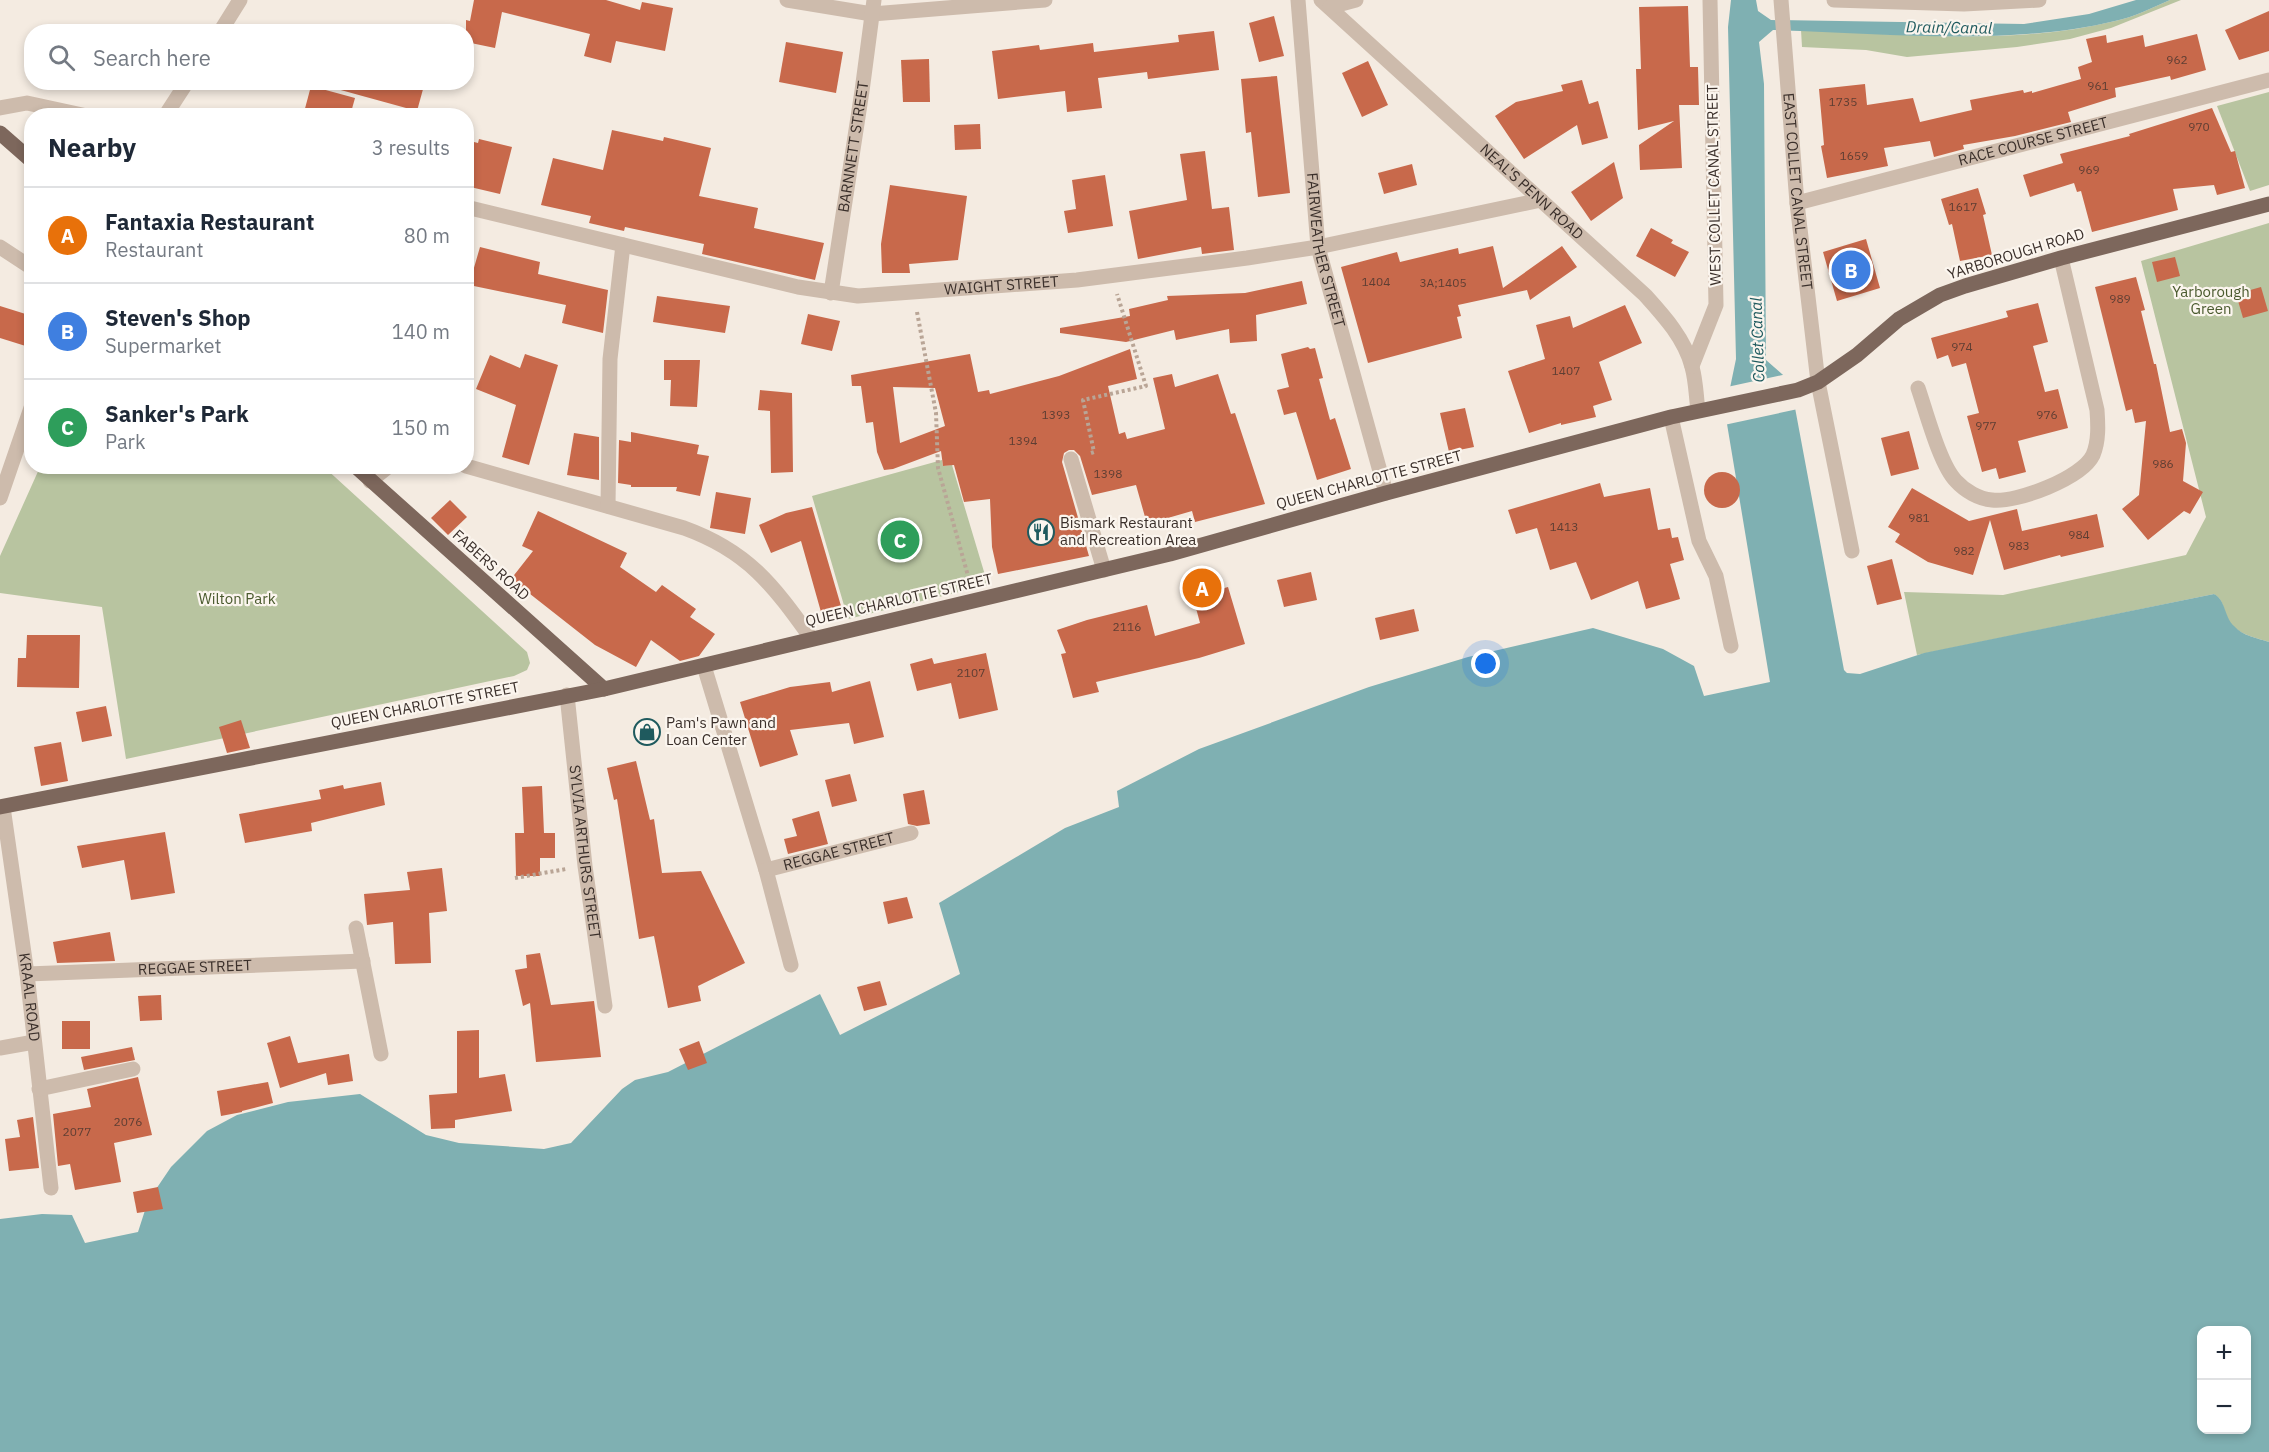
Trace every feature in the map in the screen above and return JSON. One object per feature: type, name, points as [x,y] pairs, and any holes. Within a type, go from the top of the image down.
[{"type":"main road","points":[[0,133],[24,154]]},
{"type":"main road","name":"YARBOROUGH ROAD","points":[[1798,390],[1818,382],[1857,355],[1899,319],[1923,304],[1965,286],[2061,258],[2269,204]]},
{"type":"main road","name":"QUEEN CHARLOTTE STREET","points":[[1,807],[604,689],[704,666],[811,638],[1170,554],[1386,493],[1671,417],[1798,390]]},
{"type":"main road","name":"FABERS ROAD","points":[[363,474],[604,689]]},
{"type":"street","points":[[224,24],[240,0]]},
{"type":"street","points":[[787,0],[873,7],[1045,0]]},
{"type":"street","name":"FAIRWEATHER STREET","points":[[1298,0],[1318,246],[1386,493]]},
{"type":"street","points":[[1325,4],[1356,0]]},
{"type":"street","name":"WEST COLLET CANAL STREET","points":[[1692,366],[1716,305],[1710,0]]},
{"type":"street","name":"EAST COLLET CANAL STREET","points":[[1781,0],[1797,203],[1818,382],[1852,551]]},
{"type":"street","points":[[1834,0],[2004,2],[2039,0]]},
{"type":"street","name":"NEAL'S PENN ROAD","points":[[1325,4],[1645,295],[1679,338],[1692,366],[1698,410]]},
{"type":"street","name":"BARNNETT STREET","points":[[831,293],[873,7]]},
{"type":"street","name":"RACE COURSE STREET","points":[[1797,203],[2269,80]]},
{"type":"street","points":[[170,108],[181,90]]},
{"type":"street","points":[[0,108],[27,103],[50,108]]},
{"type":"street","name":"WAIGHT STREET","points":[[474,209],[831,293],[858,296],[1111,276],[1247,258],[1318,246],[1541,200]]},
{"type":"street","points":[[608,507],[610,359],[623,245]]},
{"type":"street","points":[[0,247],[24,263]]},
{"type":"street","points":[[1918,388],[1944,461],[1954,480],[1970,493],[1991,500],[2011,500],[2072,477],[2084,468],[2094,454],[2098,431],[2097,410],[2061,258]]},
{"type":"street","points":[[1671,417],[1700,541],[1716,576],[1731,646]]},
{"type":"street","points":[[0,498],[6,463],[24,423]]},
{"type":"street","points":[[1071,459],[1104,570]]},
{"type":"street","points":[[474,468],[684,528],[708,537],[759,572],[811,638]]},
{"type":"street","points":[[370,481],[379,474]]},
{"type":"street","points":[[704,666],[766,870],[790,965]]},
{"type":"street","name":"SYLVIA ARTHURS STREET","points":[[567,695],[585,866],[605,1006]]},
{"type":"street","name":"KRAAL ROAD","points":[[1,807],[27,974],[51,1188]]},
{"type":"street","name":"REGGAE STREET","points":[[766,870],[911,834]]},
{"type":"street","points":[[356,928],[381,1054]]},
{"type":"street","name":"REGGAE STREET","points":[[27,974],[363,962]]},
{"type":"street","points":[[0,1048],[34,1042]]},
{"type":"street","points":[[39,1089],[133,1069]]},
{"type":"path","points":[[1071,459],[1094,452],[1083,400],[1146,386],[1111,276]]},
{"type":"path","points":[[913,293],[936,413],[938,468],[975,601]]},
{"type":"path","points":[[515,878],[585,866]]},
{"type":"green space","points":[[2170,0],[2181,0],[2111,28],[2070,39],[2017,47],[1907,57],[1866,50],[1802,47],[1801,30],[1919,36],[2037,34],[2076,29],[2122,19]]},
{"type":"green space","points":[[2269,92],[2269,185],[2250,191],[2217,106]]},
{"type":"green space","name":"Yarborough Green","points":[[2269,223],[2269,642],[2235,628],[2228,619],[2222,602],[2214,594],[1917,655],[1904,592],[2003,595],[2186,555],[2206,517],[2141,261]]},
{"type":"green space","points":[[942,460],[943,466],[952,465],[988,585],[848,619],[812,496]]},
{"type":"green space","name":"Wilton Park","points":[[37,474],[332,474],[527,652],[530,663],[527,670],[514,676],[126,759],[102,607],[0,593],[0,556]]},
{"type":"water","points":[[1731,0],[1756,0],[1758,11],[1771,20],[2024,24],[2089,14],[2136,0],[2170,0],[2122,19],[2074,29],[2032,34],[1945,36],[1773,30],[1759,42],[1764,84],[1766,360],[1790,381],[1844,670],[1847,673],[1860,674],[1924,653],[2214,594],[2221,600],[2228,618],[2238,629],[2250,636],[2269,642],[2269,1452],[0,1452],[0,1219],[42,1214],[72,1215],[85,1243],[138,1232],[148,1201],[171,1167],[207,1131],[237,1115],[288,1102],[360,1094],[426,1135],[459,1143],[544,1149],[571,1143],[622,1089],[635,1080],[668,1072],[820,994],[840,1035],[960,974],[939,903],[1065,828],[1119,807],[1117,791],[1199,749],[1369,687],[1468,657],[1593,628],[1663,649],[1694,666],[1704,696],[1770,682],[1725,412],[1736,359],[1728,27]]},
{"type":"pier","points":[[1787,374],[1792,380],[1798,409],[1724,425],[1722,412],[1727,387]]},
{"type":"building","points":[[474,0],[606,0],[640,10],[642,2],[673,8],[665,51],[616,41],[611,63],[584,56],[590,34],[502,12],[495,48],[474,44],[474,24],[466,24],[466,20],[470,21]]},
{"type":"building","points":[[1688,6],[1690,67],[1698,67],[1699,105],[1679,105],[1682,168],[1640,170],[1639,145],[1674,121],[1638,130],[1636,69],[1641,69],[1639,7]]},
{"type":"building","points":[[2269,11],[2269,51],[2239,60],[2225,30]]},
{"type":"building","points":[[1274,16],[1284,56],[1259,62],[1249,23]]},
{"type":"building","points":[[1214,31],[1219,70],[1148,79],[1147,72],[1098,78],[1102,108],[1067,112],[1065,91],[998,99],[992,51],[1039,45],[1040,50],[1093,43],[1094,52],[1179,42],[1178,35]]},
{"type":"building","points":[[2197,34],[2206,70],[2171,80],[2170,76],[2115,88],[2116,97],[2068,112],[2071,122],[2015,136],[1963,145],[1964,149],[1934,157],[1930,141],[1884,148],[1888,166],[1827,178],[1821,146],[1824,145],[1819,89],[1865,84],[1867,105],[1913,98],[1920,122],[1972,110],[1970,100],[2023,90],[2024,93],[2032,91],[2032,93],[2081,79],[2078,67],[2092,62],[2086,39],[2106,35],[2107,43],[2143,35],[2145,47]]},
{"type":"building","points":[[786,42],[843,52],[836,93],[779,82]]},
{"type":"building","points":[[929,59],[930,102],[903,102],[901,60]]},
{"type":"building","points":[[1368,61],[1388,105],[1362,117],[1342,73]]},
{"type":"building","points":[[1277,76],[1290,193],[1258,197],[1251,132],[1246,133],[1241,79]]},
{"type":"building","points":[[1582,80],[1589,104],[1598,101],[1608,138],[1582,145],[1577,125],[1524,159],[1495,116],[1516,102],[1563,91],[1561,85]]},
{"type":"building","points":[[310,90],[326,90],[355,98],[352,108],[305,108]]},
{"type":"building","points":[[341,90],[423,90],[418,108],[406,108]]},
{"type":"building","points":[[2212,108],[2231,152],[2235,151],[2245,188],[2217,195],[2214,185],[2173,189],[2178,210],[2092,232],[2081,191],[2077,192],[2074,183],[2030,197],[2023,175],[2063,163],[2060,154],[2130,136],[2129,134]]},
{"type":"building","points":[[980,124],[981,149],[955,150],[954,125]]},
{"type":"building","points":[[612,130],[663,141],[664,137],[711,148],[699,196],[758,208],[754,228],[824,243],[815,280],[702,254],[704,244],[625,227],[624,231],[589,223],[591,216],[541,205],[553,158],[603,170]]},
{"type":"building","points":[[479,139],[512,147],[500,194],[474,188],[474,142],[478,143]]},
{"type":"building","points":[[1205,151],[1212,209],[1229,207],[1234,250],[1202,254],[1201,247],[1138,259],[1129,211],[1187,200],[1180,154]]},
{"type":"building","points":[[1614,162],[1623,198],[1591,221],[1571,192]]},
{"type":"building","points":[[1412,164],[1417,185],[1384,194],[1378,173]]},
{"type":"building","points":[[1105,175],[1113,226],[1068,233],[1064,211],[1076,209],[1072,180]]},
{"type":"building","points":[[890,185],[967,196],[958,260],[909,264],[910,273],[882,273],[881,244]]},
{"type":"building","points":[[1978,188],[1986,214],[1983,215],[1992,255],[1960,261],[1952,224],[1949,225],[1941,199]]},
{"type":"building","points":[[1651,228],[1673,240],[1671,243],[1689,252],[1675,277],[1636,256]]},
{"type":"building","points":[[1866,239],[1880,288],[1837,301],[1823,252]]},
{"type":"building","points":[[1493,246],[1503,288],[1562,246],[1577,267],[1530,300],[1527,290],[1458,305],[1461,316],[1457,317],[1462,338],[1368,363],[1341,267],[1397,252],[1400,262],[1458,248],[1459,254]]},
{"type":"building","points":[[480,247],[540,262],[538,274],[608,290],[603,333],[562,323],[566,305],[474,286],[474,268]]},
{"type":"building","points":[[2175,257],[2180,276],[2157,282],[2152,262]]},
{"type":"building","points":[[2136,277],[2145,310],[2141,311],[2154,364],[2156,364],[2170,432],[2182,429],[2186,443],[2183,481],[2203,492],[2190,514],[2184,511],[2148,540],[2122,509],[2139,495],[2146,421],[2135,423],[2132,409],[2126,411],[2095,287]]},
{"type":"building","points":[[1302,281],[1307,304],[1256,315],[1257,341],[1230,343],[1229,329],[1176,340],[1174,330],[1126,342],[1060,333],[1060,328],[1130,316],[1129,309],[1168,300],[1167,296],[1245,293]]},
{"type":"building","points":[[2261,287],[2268,311],[2243,318],[2236,294]]},
{"type":"building","points":[[657,296],[730,306],[725,333],[653,322]]},
{"type":"building","points":[[2038,303],[2048,342],[2033,346],[2045,392],[2058,389],[2068,428],[2018,441],[2026,472],[1999,479],[1996,468],[1982,472],[1967,416],[1979,413],[1966,363],[1952,367],[1948,355],[1937,359],[1931,338],[2008,317],[2006,311]]},
{"type":"building","points":[[1625,305],[1642,343],[1599,362],[1612,400],[1593,406],[1596,417],[1561,425],[1561,423],[1529,433],[1508,371],[1545,359],[1536,325],[1570,316],[1573,328]]},
{"type":"building","points":[[0,306],[24,314],[24,346],[0,338]]},
{"type":"building","points":[[808,314],[840,321],[832,351],[801,344]]},
{"type":"building","points":[[1308,347],[1315,348],[1323,378],[1319,379],[1330,420],[1335,418],[1351,469],[1317,480],[1296,412],[1284,415],[1277,390],[1289,387],[1281,354]]},
{"type":"building","points":[[1130,349],[1137,379],[1108,386],[1119,434],[1125,432],[1127,439],[1165,429],[1153,378],[1172,374],[1175,387],[1218,374],[1231,414],[1235,413],[1265,504],[1195,522],[1192,511],[1147,524],[1136,485],[1092,495],[1080,456],[1074,450],[1069,450],[1064,453],[1062,462],[1089,556],[998,574],[992,547],[990,499],[964,502],[954,465],[943,466],[941,451],[893,469],[884,470],[877,452],[873,422],[866,423],[861,386],[852,386],[851,375],[970,354],[978,392],[989,390],[990,394],[1059,376]],"holes":[[[893,387],[935,388],[945,426],[900,443]]]},
{"type":"building","points":[[525,354],[558,365],[529,465],[502,457],[516,405],[476,389],[490,355],[520,368]]},
{"type":"building","points":[[664,360],[700,360],[697,407],[670,406],[671,380],[664,380]]},
{"type":"building","points":[[760,390],[792,393],[793,472],[771,473],[770,411],[758,410]]},
{"type":"building","points":[[1465,408],[1474,447],[1449,452],[1440,413]]},
{"type":"building","points":[[1909,431],[1919,469],[1891,476],[1881,438]]},
{"type":"building","points":[[631,432],[699,445],[697,454],[709,456],[700,496],[676,491],[677,487],[631,487],[631,485],[618,483],[619,440],[631,442]]},
{"type":"building","points":[[574,433],[599,437],[599,480],[567,475]]},
{"type":"building","points":[[1722,472],[1735,477],[1740,490],[1735,503],[1722,508],[1709,503],[1704,490],[1709,477]]},
{"type":"building","points":[[1600,483],[1604,497],[1650,488],[1658,530],[1670,528],[1672,538],[1678,537],[1684,560],[1670,564],[1680,599],[1646,609],[1638,581],[1591,600],[1576,562],[1550,570],[1537,528],[1516,534],[1508,510]]},
{"type":"building","points":[[1912,488],[1969,521],[2017,509],[2022,531],[2097,514],[2104,547],[2061,557],[2060,555],[2004,570],[1990,520],[1973,575],[1928,562],[1895,542],[1900,534],[1888,527]]},
{"type":"building","points":[[716,492],[751,498],[745,534],[710,528]]},
{"type":"building","points":[[450,500],[467,517],[448,535],[431,518]]},
{"type":"building","points":[[812,507],[841,606],[821,612],[801,541],[771,553],[759,525],[786,513]]},
{"type":"building","points":[[538,511],[627,553],[620,567],[656,592],[662,585],[696,609],[690,617],[715,634],[699,656],[680,661],[651,640],[636,667],[595,645],[511,579],[533,551],[522,546]]},
{"type":"building","points":[[1892,559],[1902,599],[1877,605],[1867,566]]},
{"type":"building","points":[[1311,572],[1317,600],[1284,607],[1277,580]]},
{"type":"building","points":[[1228,587],[1245,644],[1199,658],[1096,682],[1099,692],[1073,698],[1061,654],[1066,653],[1057,630],[1147,605],[1155,636],[1200,623],[1193,597]]},
{"type":"building","points":[[1414,609],[1419,631],[1380,640],[1375,618]]},
{"type":"building","points":[[27,635],[80,635],[79,688],[17,687],[18,658],[26,658]]},
{"type":"building","points":[[986,653],[998,710],[959,719],[951,683],[917,691],[910,664],[932,658],[934,664]]},
{"type":"building","points":[[870,681],[884,737],[854,744],[849,723],[790,730],[798,755],[760,767],[740,702],[790,687],[830,682],[832,692]]},
{"type":"building","points":[[106,706],[112,736],[82,742],[76,712]]},
{"type":"building","points":[[241,720],[250,748],[227,753],[219,727]]},
{"type":"building","points":[[61,742],[68,781],[41,786],[34,747]]},
{"type":"building","points":[[636,761],[650,820],[654,819],[662,873],[701,871],[745,963],[698,986],[701,1001],[668,1008],[654,936],[639,939],[617,799],[614,800],[607,768]]},
{"type":"building","points":[[850,774],[857,801],[832,807],[825,780]]},
{"type":"building","points":[[381,782],[385,805],[311,823],[312,831],[245,843],[239,814],[321,799],[319,790],[343,785],[344,789]]},
{"type":"building","points":[[542,786],[544,833],[555,833],[555,858],[540,858],[540,876],[516,876],[515,833],[524,833],[522,787]]},
{"type":"building","points":[[924,790],[930,824],[917,826],[908,824],[903,794]]},
{"type":"building","points":[[819,811],[828,844],[788,854],[784,839],[797,836],[792,819]]},
{"type":"building","points":[[165,832],[175,893],[131,900],[124,860],[82,868],[77,846]]},
{"type":"building","points":[[442,868],[447,911],[429,913],[431,963],[395,964],[393,922],[367,925],[364,894],[410,890],[407,872]]},
{"type":"building","points":[[907,897],[913,918],[888,924],[883,902]]},
{"type":"building","points":[[110,932],[115,961],[57,963],[53,942]]},
{"type":"building","points":[[540,953],[551,1005],[594,1001],[601,1057],[536,1062],[530,1003],[523,1006],[515,970],[527,968],[526,955]]},
{"type":"building","points":[[880,981],[887,1005],[864,1011],[857,987]]},
{"type":"building","points":[[161,995],[162,1020],[140,1021],[138,996]]},
{"type":"building","points":[[62,1021],[90,1021],[90,1049],[62,1049]]},
{"type":"building","points":[[479,1030],[479,1078],[505,1074],[512,1111],[455,1120],[455,1128],[431,1129],[429,1095],[457,1093],[457,1031]]},
{"type":"building","points":[[290,1036],[298,1063],[349,1054],[353,1081],[328,1085],[326,1073],[280,1088],[267,1043]]},
{"type":"building","points":[[699,1041],[707,1063],[688,1070],[679,1049]]},
{"type":"building","points":[[132,1047],[135,1060],[84,1070],[81,1057]]},
{"type":"building","points":[[138,1077],[152,1135],[114,1143],[121,1182],[75,1190],[70,1164],[58,1166],[53,1114],[91,1107],[87,1089]]},
{"type":"building","points":[[268,1082],[273,1103],[221,1116],[217,1091]]},
{"type":"building","points":[[33,1117],[39,1168],[9,1171],[5,1139],[20,1137],[17,1120]]},
{"type":"building","points":[[158,1187],[163,1209],[137,1213],[133,1192]]},
{"type":"place","name":"Steven's Shop","points":[[1851,270]]},
{"type":"place","name":"Bismark Restaurant and Recreation Area","points":[[1041,532]]},
{"type":"place","name":"Sanker's Park","points":[[900,540]]},
{"type":"place","name":"Fantaxia Restaurant","points":[[1202,588]]},
{"type":"place","name":"Pam's Pawn and Loan Center","points":[[647,732]]},
{"type":"water label","name":"Drain/Canal","points":[[1949,27]]},
{"type":"water label","name":"Collet Canal","points":[[1757,340]]}]
